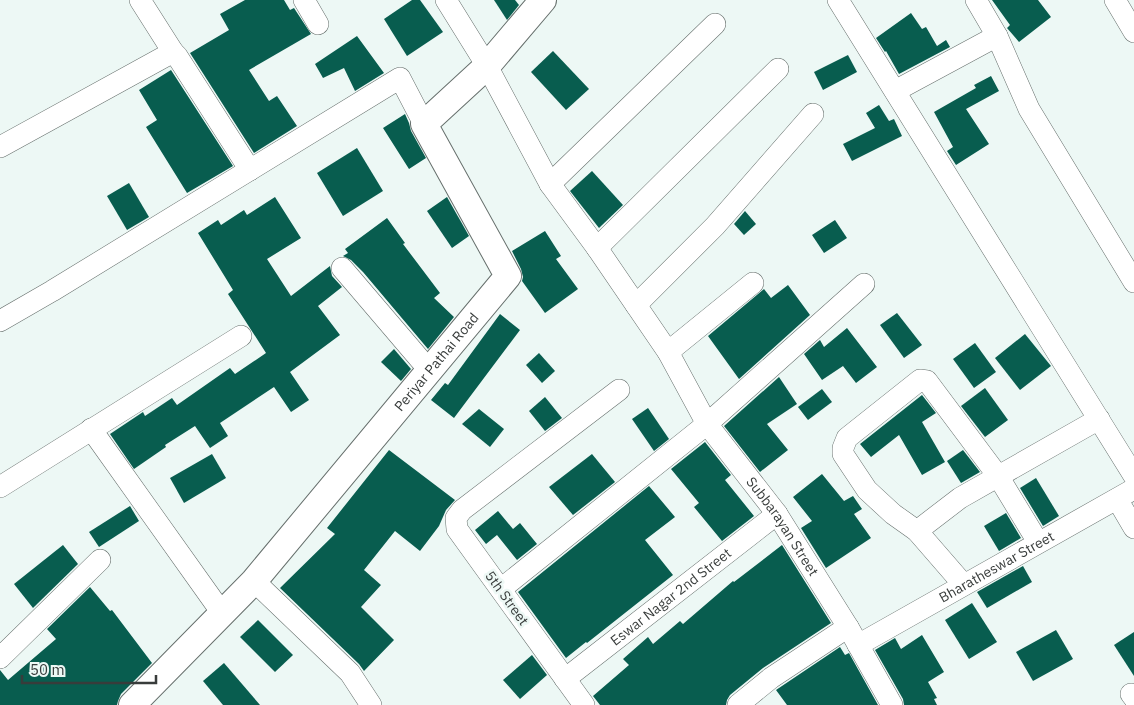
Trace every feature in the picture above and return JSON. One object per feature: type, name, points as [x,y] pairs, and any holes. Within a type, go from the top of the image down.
[{"type":"street","points":[[140,0],[250,170]]},
{"type":"street","points":[[304,0],[318,24]]},
{"type":"street","name":"Subbarayan Street","points":[[446,0],[487,66],[550,184],[597,248],[668,352],[707,424],[778,514],[853,636],[892,705]]},
{"type":"street","points":[[0,321],[400,78],[424,124],[487,66],[543,0]]},
{"type":"street","points":[[838,0],[1134,476]]},
{"type":"street","points":[[976,0],[997,36],[1028,109],[1134,282]]},
{"type":"street","points":[[1115,0],[1134,32]]},
{"type":"street","points":[[550,184],[715,24]]},
{"type":"street","points":[[895,91],[997,36]]},
{"type":"street","points":[[0,147],[173,52]]},
{"type":"street","points":[[597,248],[778,69]]},
{"type":"street","points":[[636,306],[715,226],[813,114]]},
{"type":"street","name":"Periyar Pathai Road","points":[[132,705],[254,581],[508,276],[424,124]]},
{"type":"street","points":[[342,268],[429,370]]},
{"type":"street","points":[[668,352],[753,283]]},
{"type":"street","points":[[501,589],[707,424],[864,284]]},
{"type":"street","points":[[0,487],[241,336]]},
{"type":"street","points":[[963,584],[917,531],[893,514],[867,490],[843,454],[847,438],[920,380],[927,381],[998,476],[1038,542]]},
{"type":"street","name":"5th Street","points":[[584,705],[457,529],[456,518],[462,510],[483,496],[620,390]]},
{"type":"street","points":[[917,531],[960,498],[1099,419]]},
{"type":"street","points":[[91,429],[222,613]]},
{"type":"street","points":[[1126,494],[1134,528]]},
{"type":"street","name":"Bharatheswar Street","points":[[738,705],[771,678],[853,636],[963,584],[1126,494]]},
{"type":"street","name":"Eswar Nagar 2nd Street","points":[[564,679],[778,514]]},
{"type":"street","points":[[0,658],[100,560]]},
{"type":"street","points":[[254,581],[350,673],[371,705]]},
{"type":"building","points":[[245,0],[284,0],[290,10],[294,8],[311,34],[249,70],[269,101],[277,96],[297,126],[254,153],[190,53],[229,30],[220,14]]},
{"type":"building","points":[[412,0],[420,0],[443,32],[407,56],[384,19]]},
{"type":"building","points":[[494,0],[515,0],[519,5],[507,20]]},
{"type":"building","points":[[992,0],[1038,0],[1051,17],[1019,42],[1007,28],[1010,25]]},
{"type":"building","points":[[911,13],[922,29],[926,27],[937,46],[946,40],[950,47],[899,74],[876,38]]},
{"type":"building","points":[[357,36],[384,73],[355,91],[344,68],[323,78],[315,64]]},
{"type":"building","points":[[553,51],[589,89],[566,110],[531,72]]},
{"type":"building","points":[[848,55],[857,72],[823,90],[814,72]]},
{"type":"building","points":[[171,70],[233,166],[187,193],[146,127],[157,120],[139,90]]},
{"type":"building","points":[[991,76],[999,91],[966,109],[989,144],[956,165],[947,151],[953,147],[934,112],[976,88],[974,85]]},
{"type":"building","points":[[879,105],[889,121],[894,119],[902,136],[852,161],[843,144],[875,128],[866,113]]},
{"type":"building","points":[[405,114],[411,131],[426,158],[409,169],[383,128]]},
{"type":"building","points":[[357,148],[383,191],[343,216],[317,173]]},
{"type":"building","points":[[592,171],[623,205],[599,228],[570,191]]},
{"type":"building","points":[[129,183],[149,217],[127,230],[107,196]]},
{"type":"building","points":[[275,197],[301,238],[267,259],[291,296],[330,266],[332,276],[342,287],[318,306],[340,335],[290,372],[309,400],[291,412],[274,387],[220,423],[228,436],[210,448],[195,426],[165,445],[166,447],[134,469],[110,434],[143,412],[145,416],[172,398],[177,405],[230,368],[235,374],[266,353],[228,294],[233,290],[198,233],[218,220],[221,225],[244,210],[247,215]]},
{"type":"building","points":[[447,197],[469,236],[452,248],[427,211]]},
{"type":"building","points":[[745,211],[756,224],[744,235],[734,224]]},
{"type":"building","points":[[387,218],[405,243],[403,244],[440,293],[434,298],[454,317],[428,349],[363,272],[351,260],[343,256],[348,253],[345,249]]},
{"type":"building","points":[[835,220],[847,238],[824,253],[812,235]]},
{"type":"building","points":[[545,231],[561,256],[556,259],[578,289],[545,313],[522,281],[521,269],[512,251]]},
{"type":"building","points":[[788,285],[810,315],[739,379],[708,336],[764,289],[771,298]]},
{"type":"building","points":[[897,313],[922,345],[904,358],[880,325]]},
{"type":"building","points":[[500,314],[520,330],[454,418],[431,400],[445,383],[448,385]]},
{"type":"building","points":[[847,328],[877,367],[856,383],[843,366],[822,380],[804,354],[820,340],[824,347]]},
{"type":"building","points":[[1025,334],[1051,366],[1020,390],[995,358]]},
{"type":"building","points":[[975,343],[996,372],[974,388],[953,359]]},
{"type":"building","points":[[394,349],[411,369],[401,381],[381,362]]},
{"type":"building","points":[[539,353],[555,371],[542,383],[526,365]]},
{"type":"building","points":[[779,377],[797,404],[767,424],[788,450],[760,472],[724,426]]},
{"type":"building","points":[[985,388],[1008,420],[985,437],[961,406]]},
{"type":"building","points":[[822,389],[832,402],[808,420],[798,407]]},
{"type":"building","points":[[922,395],[936,413],[922,422],[945,462],[922,475],[899,435],[871,457],[860,444]]},
{"type":"building","points":[[545,397],[562,418],[545,431],[529,411]]},
{"type":"building","points":[[648,408],[669,439],[654,451],[632,419]]},
{"type":"building","points":[[479,409],[504,429],[490,447],[462,424]]},
{"type":"building","points":[[705,442],[731,475],[725,480],[754,516],[722,541],[694,507],[699,503],[671,469]]},
{"type":"building","points":[[389,450],[455,500],[446,510],[439,526],[420,551],[395,531],[364,570],[381,585],[361,607],[394,640],[364,671],[280,588],[335,534],[327,528]]},
{"type":"building","points":[[963,450],[980,472],[961,483],[947,461]]},
{"type":"building","points":[[212,454],[226,478],[184,503],[170,478]]},
{"type":"building","points":[[592,454],[615,482],[573,515],[549,487]]},
{"type":"building","points":[[822,474],[844,501],[853,496],[862,509],[854,514],[871,538],[826,568],[801,528],[812,521],[793,497]]},
{"type":"building","points":[[1036,478],[1059,516],[1043,526],[1020,488]]},
{"type":"building","points":[[649,486],[675,517],[645,540],[673,575],[566,658],[518,592]]},
{"type":"building","points":[[130,506],[139,521],[99,547],[89,532]]},
{"type":"building","points":[[498,511],[513,529],[520,523],[537,544],[517,560],[497,535],[486,544],[475,530]]},
{"type":"building","points":[[1006,513],[1021,538],[999,551],[984,526]]},
{"type":"building","points":[[63,545],[78,564],[33,608],[14,584]]},
{"type":"building","points":[[782,545],[831,623],[763,668],[730,695],[726,705],[600,705],[593,696],[629,665],[623,659],[648,637],[653,644],[680,621],[683,624],[733,581]]},
{"type":"building","points":[[1023,566],[1032,582],[987,608],[977,592]]},
{"type":"building","points":[[90,587],[110,611],[112,610],[152,663],[121,694],[117,705],[0,705],[0,670],[8,680],[56,639],[47,629]]},
{"type":"building","points":[[972,603],[997,642],[969,659],[945,620]]},
{"type":"building","points":[[258,620],[293,655],[275,672],[240,637]]},
{"type":"building","points":[[1056,630],[1073,659],[1033,681],[1016,652]]},
{"type":"building","points":[[1134,632],[1134,676],[1114,645]]},
{"type":"building","points":[[922,635],[944,672],[928,682],[937,698],[934,699],[937,705],[904,705],[903,699],[875,650],[895,638],[901,649]]},
{"type":"building","points":[[840,647],[845,655],[849,653],[878,705],[787,705],[776,690]]},
{"type":"building","points":[[532,655],[547,675],[520,699],[503,680]]},
{"type":"building","points":[[224,663],[260,705],[223,705],[203,681]]}]
